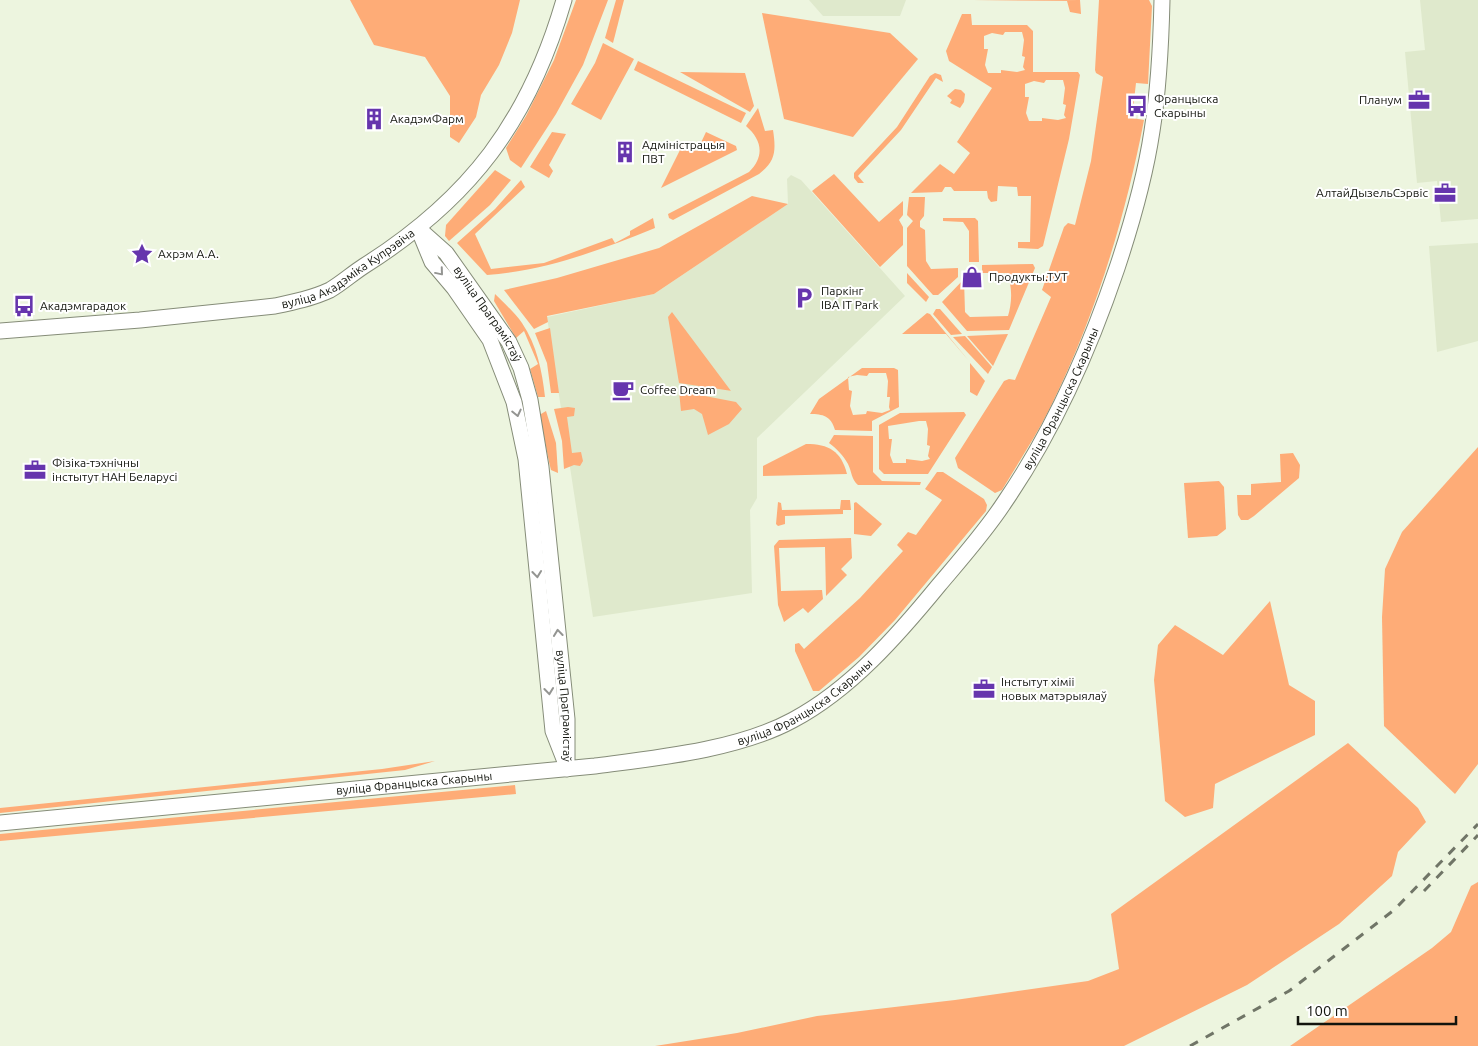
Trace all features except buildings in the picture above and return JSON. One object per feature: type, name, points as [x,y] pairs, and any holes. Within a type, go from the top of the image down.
[{"type":"main road","name":"вуліца Акадэміка Купрэвіча","points":[[0,331],[228,312],[298,302],[331,289],[419,229],[476,174],[500,143],[534,82],[554,34],[564,0]]},
{"type":"main road","name":"вуліца Францыска Скарыны","points":[[0,823],[567,769],[668,756],[748,738],[790,721],[811,709],[886,646],[926,601],[1003,505],[1056,417],[1078,372],[1100,318],[1132,223],[1152,133],[1160,62],[1162,0]]},
{"type":"main road","name":"вуліца Праграмістаў","points":[[419,229],[432,262],[454,288],[490,340],[514,402],[526,459],[553,732],[567,769]]},
{"type":"shaded area","points":[[350,0],[520,0],[512,33],[499,65],[481,95],[476,117],[459,143],[450,137],[450,96],[425,57],[374,45]]},
{"type":"shaded area","points":[[576,0],[608,0],[583,65],[556,114],[521,168],[510,160],[506,148],[526,116],[554,60]]},
{"type":"shaded area","points":[[616,0],[624,0],[613,43],[605,38]]},
{"type":"shaded area","points":[[809,0],[906,0],[900,16],[823,16]]},
{"type":"shaded area","points":[[1080,0],[1081,14],[1070,12],[1067,1],[973,1]]},
{"type":"shaded area","points":[[1099,0],[1149,0],[1152,6],[1148,84],[1136,83],[1132,118],[1144,120],[1118,231],[1095,303],[1081,339],[1039,429],[1002,490],[995,493],[958,468],[955,458],[1004,381],[1009,379],[1015,380],[1051,297],[1042,290],[1064,227],[1068,223],[1075,225],[1091,161],[1103,77],[1096,73],[1095,70]]},
{"type":"shaded area","points":[[1420,0],[1478,0],[1478,219],[1441,222],[1437,181],[1417,183],[1405,52],[1425,50]]},
{"type":"shaded area","points":[[762,13],[890,33],[918,59],[853,137],[784,119]]},
{"type":"shaded area","points":[[962,14],[971,14],[972,25],[1027,25],[1033,31],[1033,72],[1078,72],[1080,75],[1069,139],[1043,246],[1038,249],[1018,248],[1018,242],[1030,242],[1031,196],[1018,196],[1017,187],[998,186],[997,201],[991,202],[987,191],[954,191],[951,187],[945,187],[942,192],[911,193],[940,164],[954,174],[970,153],[957,142],[992,88],[949,61],[946,51]],"holes":[[[1005,32],[1022,32],[1024,40],[1022,56],[1025,57],[1023,67],[1025,70],[1017,72],[1001,70],[1001,73],[988,73],[985,65],[988,49],[984,49],[984,36],[992,33],[1003,35]],[[1046,80],[1063,80],[1065,88],[1063,104],[1066,105],[1064,115],[1066,118],[1058,120],[1042,118],[1042,121],[1029,121],[1026,113],[1029,97],[1025,97],[1025,84],[1034,81],[1044,83]]]},
{"type":"shaded area","points":[[603,43],[634,59],[601,120],[571,104],[595,63]]},
{"type":"shaded area","points":[[638,61],[746,113],[741,123],[634,70]]},
{"type":"shaded area","points":[[680,72],[745,73],[754,106],[750,112]]},
{"type":"shaded area","points":[[935,73],[941,75],[943,82],[936,78],[901,130],[858,176],[864,183],[858,183],[854,178],[854,173],[897,127],[930,76]]},
{"type":"shaded area","points":[[955,89],[961,90],[965,94],[964,102],[960,108],[950,103],[952,100],[947,96]]},
{"type":"shaded area","points":[[758,108],[765,131],[773,130],[774,155],[765,169],[673,220],[669,218],[668,214],[749,172],[754,166],[758,160],[760,148],[755,137],[746,126]]},
{"type":"shaded area","points":[[552,132],[566,134],[549,165],[553,171],[549,178],[530,167]]},
{"type":"shaded area","points":[[706,132],[736,146],[737,150],[661,188],[683,144],[697,151]]},
{"type":"shaded area","points":[[495,170],[511,180],[490,205],[449,241],[445,236],[446,225]]},
{"type":"shaded area","points":[[834,174],[879,222],[903,201],[903,215],[899,220],[903,227],[903,245],[880,267],[812,191]]},
{"type":"shaded area","points":[[791,175],[801,180],[905,296],[757,438],[757,498],[750,510],[752,593],[593,617],[547,317],[654,294],[788,204],[787,179]]},
{"type":"shaded area","points":[[521,180],[525,187],[475,234],[491,269],[544,263],[612,238],[615,243],[630,235],[630,231],[653,218],[655,228],[614,244],[551,264],[509,273],[487,275],[457,243],[495,209]]},
{"type":"shaded area","points":[[752,196],[788,204],[654,294],[547,316],[548,322],[534,329],[504,290],[557,278],[659,248]]},
{"type":"shaded area","points":[[909,197],[925,197],[924,216],[920,221],[920,227],[925,230],[926,261],[931,269],[958,268],[958,277],[938,295],[933,295],[907,266],[907,228],[913,221],[907,215]]},
{"type":"shaded area","points":[[943,218],[975,218],[978,221],[979,262],[969,262],[969,231],[963,222],[943,221]]},
{"type":"shaded area","points":[[1478,243],[1478,341],[1437,352],[1429,246]]},
{"type":"shaded area","points":[[1033,264],[1035,268],[1009,330],[967,331],[942,302],[964,279],[965,312],[970,317],[1008,316],[1011,294],[1010,283],[1006,273],[982,273],[982,265]]},
{"type":"shaded area","points":[[907,273],[929,297],[926,302],[907,283]]},
{"type":"shaded area","points":[[495,294],[519,319],[532,340],[540,368],[545,397],[538,397],[530,369],[538,364],[524,331],[516,338],[494,301]]},
{"type":"shaded area","points":[[936,309],[940,309],[962,334],[951,335],[933,314]]},
{"type":"shaded area","points":[[672,312],[731,391],[679,383],[668,317]]},
{"type":"shaded area","points":[[927,313],[930,314],[969,361],[946,334],[902,334]]},
{"type":"shaded area","points":[[550,328],[559,393],[551,393],[547,363],[535,333]]},
{"type":"shaded area","points":[[1008,334],[993,366],[967,336]]},
{"type":"shaded area","points":[[965,336],[992,367],[988,374],[953,337]]},
{"type":"shaded area","points":[[970,363],[985,381],[977,396],[970,392]]},
{"type":"shaded area","points":[[862,368],[894,368],[898,370],[899,407],[872,421],[872,431],[835,430],[826,417],[810,414],[819,399],[848,378],[849,390],[852,391],[850,406],[853,415],[866,414],[867,411],[882,413],[890,410],[890,397],[887,397],[888,381],[886,373],[869,373],[867,376],[857,375],[850,377]]},
{"type":"shaded area","points":[[679,391],[736,402],[742,409],[729,424],[708,435],[702,414],[694,409],[681,411]]},
{"type":"shaded area","points":[[575,408],[574,416],[567,417],[572,453],[581,452],[583,461],[580,466],[574,465],[564,469],[562,441],[554,409]]},
{"type":"shaded area","points":[[546,411],[556,443],[558,473],[551,470],[545,441],[541,414]]},
{"type":"shaded area","points":[[964,412],[966,415],[928,474],[884,474],[879,469],[879,425],[900,413]],"holes":[[[926,421],[928,429],[927,445],[930,446],[928,456],[930,459],[922,461],[906,459],[906,463],[893,463],[890,455],[892,439],[889,439],[888,426]]]},
{"type":"shaded area","points":[[834,435],[873,436],[873,472],[882,481],[921,482],[920,485],[858,485],[844,458],[829,443]]},
{"type":"shaded area","points":[[806,444],[821,445],[833,450],[841,460],[847,474],[763,476],[763,466]]},
{"type":"shaded area","points":[[1478,447],[1478,764],[1455,794],[1384,726],[1382,617],[1385,569],[1402,532]]},
{"type":"shaded area","points":[[1293,453],[1300,465],[1299,478],[1254,516],[1248,520],[1241,520],[1238,515],[1237,495],[1251,495],[1251,484],[1281,482],[1280,454]]},
{"type":"shaded area","points":[[937,472],[943,472],[984,499],[987,505],[986,511],[895,620],[859,657],[819,691],[813,691],[795,651],[795,644],[799,643],[804,649],[860,598],[903,551],[897,545],[908,532],[916,535],[942,500],[925,489]]},
{"type":"shaded area","points":[[1219,481],[1224,487],[1226,529],[1217,536],[1188,538],[1184,483]]},
{"type":"shaded area","points":[[841,500],[850,500],[851,510],[843,510],[843,514],[785,516],[785,524],[778,526],[776,524],[778,502],[781,503],[782,510],[840,509]]},
{"type":"shaded area","points":[[856,502],[882,524],[871,536],[854,534],[854,503]]},
{"type":"shaded area","points":[[851,538],[852,558],[841,569],[847,575],[826,596],[825,547],[779,548],[781,591],[822,590],[823,599],[808,613],[803,608],[784,622],[778,605],[774,546],[779,540]]},
{"type":"shaded area","points":[[1270,601],[1289,685],[1315,701],[1315,735],[1215,784],[1213,808],[1185,817],[1165,801],[1154,680],[1158,645],[1175,625],[1223,655]]},
{"type":"shaded area","points":[[1348,743],[1418,808],[1426,822],[1398,852],[1392,876],[1339,924],[1247,985],[1124,1046],[655,1046],[737,1033],[817,1016],[955,1000],[1088,981],[1119,969],[1111,914]]},
{"type":"shaded area","points":[[435,761],[405,770],[0,813],[0,808],[382,769]]},
{"type":"shaded area","points":[[515,785],[516,794],[0,841],[0,834]]},
{"type":"shaded area","points":[[1478,882],[1478,1046],[1290,1046],[1432,948],[1451,932],[1471,886]]},
{"type":"railway","points":[[1190,1046],[1289,991],[1394,910],[1478,824]]},
{"type":"railway","points":[[1424,891],[1478,835]]},
{"type":"place","name":"Планум","points":[[1419,100]]},
{"type":"place","name":"Францыска Скарыны","points":[[1137,106]]},
{"type":"place","name":"АкадэмФарм","points":[[374,119]]},
{"type":"place","name":"Адміністрацыя ПВТ","points":[[625,152]]},
{"type":"place","name":"АлтайДызельСэрвіс","points":[[1445,193]]},
{"type":"place","name":"Ахрэм А.А.","points":[[142,254]]},
{"type":"place","name":"Продукты.ТУТ","points":[[972,277]]},
{"type":"place","name":"Паркінг IBA IT Park","points":[[804,298]]},
{"type":"place","name":"Акадэмгарадок","points":[[24,306]]},
{"type":"place","name":"Coffee Dream","points":[[623,390]]},
{"type":"place","name":"Фізіка-тэхнічны інстытут НАН Беларусі","points":[[35,470]]},
{"type":"place","name":"Інстытут хіміі новых матэрыялаў","points":[[984,689]]}]
